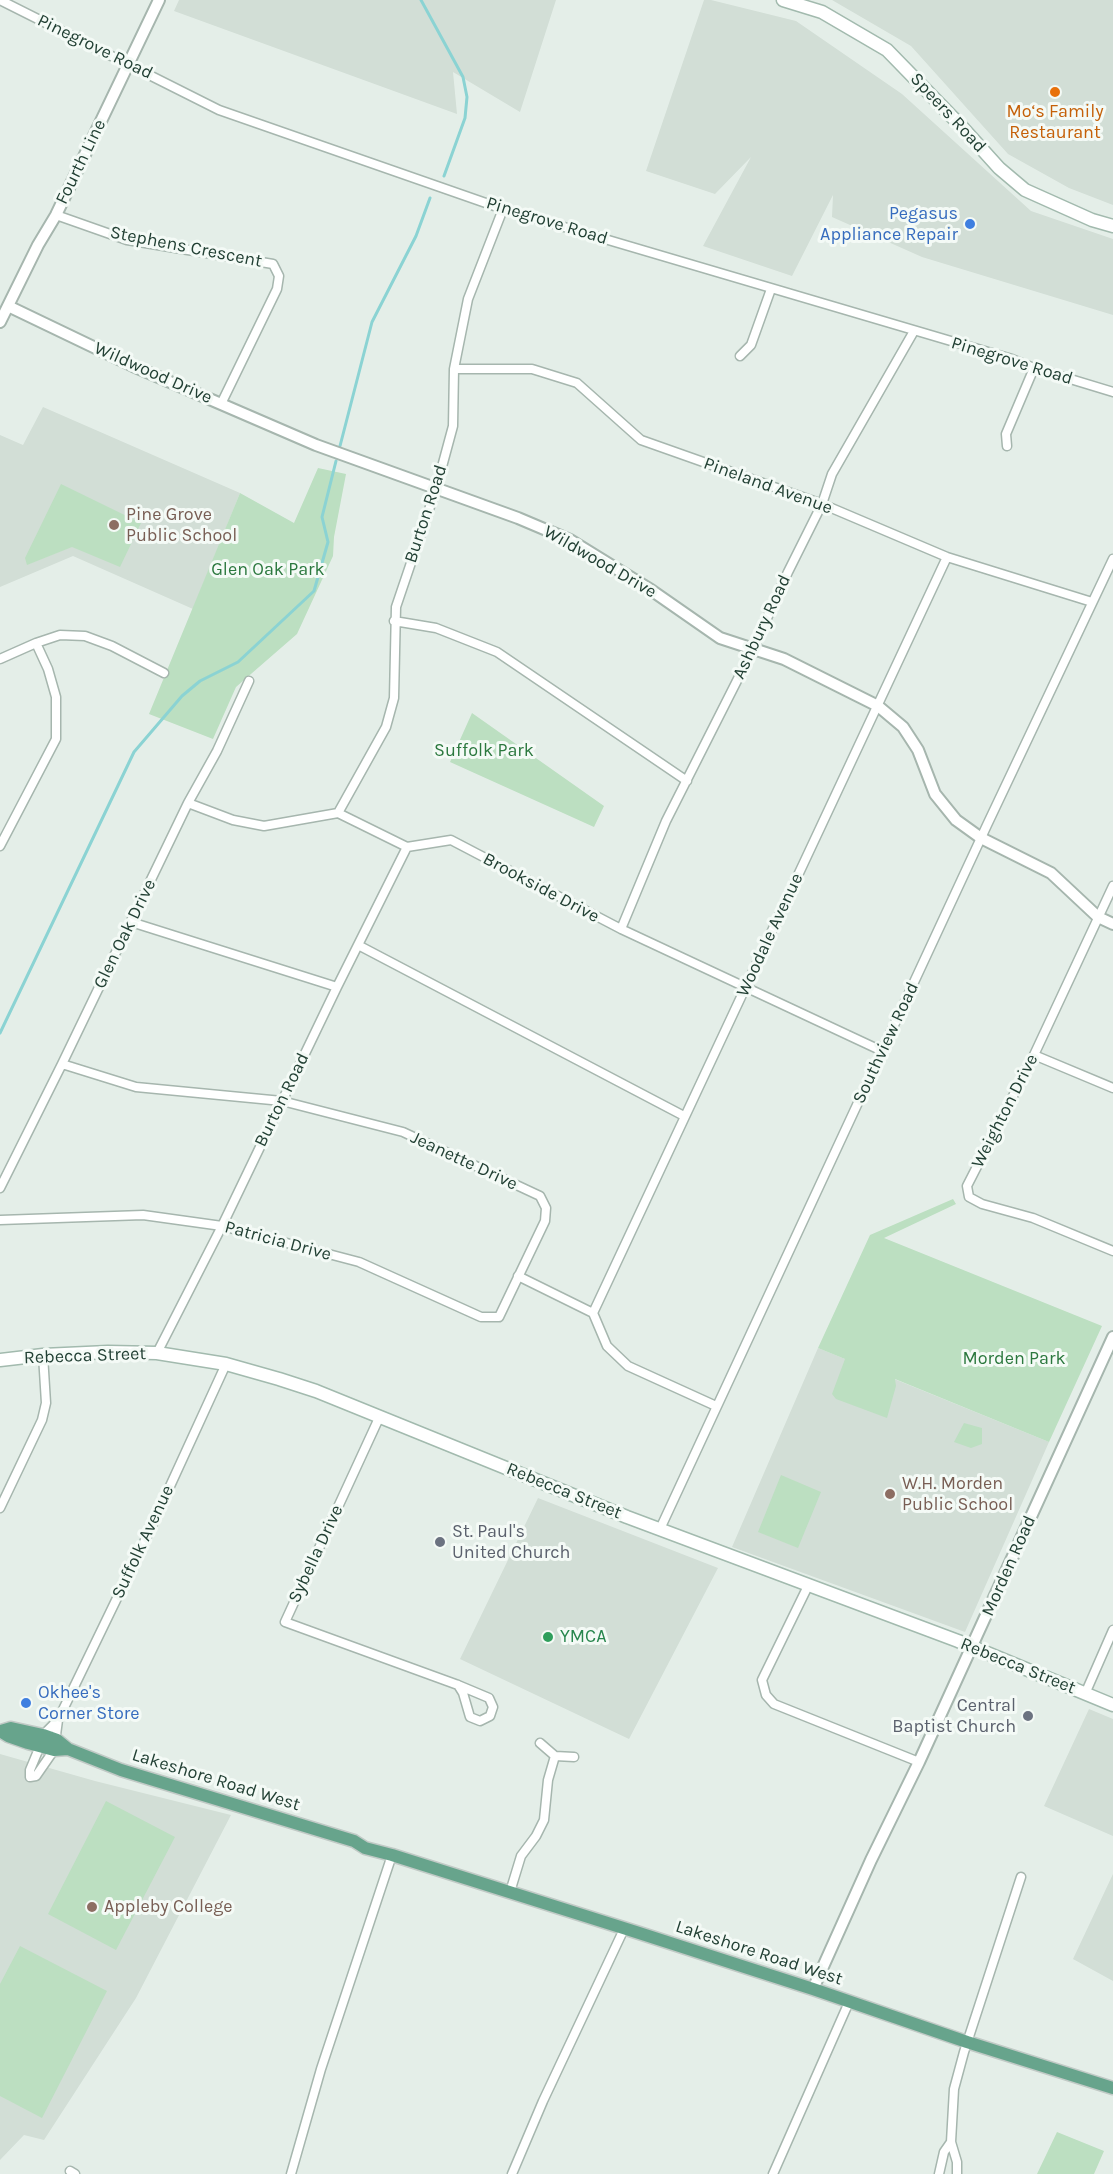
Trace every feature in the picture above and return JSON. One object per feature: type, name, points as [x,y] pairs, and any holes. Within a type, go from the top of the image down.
[{"type":"main road","name":"Speers Road","points":[[783,0],[822,12],[887,50],[999,168],[1025,190],[1092,220],[1113,226]]},
{"type":"main road","name":"Rebecca Street","points":[[0,1360],[44,1354],[157,1353],[226,1364],[316,1391],[660,1529],[972,1647],[1113,1705]]},
{"type":"main road","name":"Lakeshore Road West","points":[[1,1731],[8,1736],[56,1745],[121,1770],[354,1841],[366,1848],[813,1989],[967,2043],[1113,2088]]},
{"type":"street","name":"Pinegrove Road","points":[[0,0],[219,110],[503,209],[1012,359],[1113,392]]},
{"type":"street","name":"Fourth Line","points":[[0,322],[38,245],[56,215],[159,0]]},
{"type":"street","name":"Burton Road","points":[[338,813],[386,727],[394,698],[396,607],[436,489],[453,426],[454,369],[468,299],[503,209]]},
{"type":"street","name":"Stephens Crescent","points":[[56,215],[127,240],[273,264],[279,276],[277,289],[221,404]]},
{"type":"street","points":[[740,356],[752,345],[771,289]]},
{"type":"street","name":"Wildwood Drive","points":[[8,306],[133,366],[316,445],[518,518],[570,540],[651,590],[720,638],[784,659],[878,706],[903,727],[918,750],[935,794],[956,820],[981,838],[1051,873],[1098,917],[1113,924]]},
{"type":"street","name":"Ashbury Road","points":[[621,929],[666,821],[753,649],[822,504],[832,474],[914,331]]},
{"type":"street","points":[[1007,446],[1006,434],[1034,368]]},
{"type":"street","name":"Pineland Avenue","points":[[454,369],[532,369],[577,383],[641,440],[822,504],[947,557],[1092,602]]},
{"type":"street","name":"Woodale Avenue","points":[[593,1313],[947,557]]},
{"type":"street","name":"Southview Road","points":[[660,1529],[1113,559]]},
{"type":"street","points":[[394,621],[436,628],[497,652],[687,781]]},
{"type":"street","points":[[0,659],[60,635],[85,636],[112,646],[164,673]]},
{"type":"street","points":[[0,846],[56,739],[56,697],[48,669],[36,643]]},
{"type":"street","name":"Glen Oak Drive","points":[[0,1188],[188,803],[217,751],[249,681]]},
{"type":"street","points":[[188,803],[233,820],[264,826],[338,813],[407,846]]},
{"type":"street","name":"Brookside Drive","points":[[407,846],[451,840],[621,929],[882,1051]]},
{"type":"street","name":"Burton Road","points":[[157,1353],[222,1226],[407,846]]},
{"type":"street","name":"Weighton Drive","points":[[1113,886],[1034,1055],[967,1186],[969,1197],[982,1204],[1033,1218],[1113,1251]]},
{"type":"street","points":[[131,922],[337,987]]},
{"type":"street","points":[[358,945],[684,1116]]},
{"type":"street","points":[[1034,1055],[1113,1088]]},
{"type":"street","name":"Jeanette Drive","points":[[62,1064],[135,1087],[282,1101],[403,1132],[540,1196],[546,1208],[545,1221],[518,1276]]},
{"type":"street","name":"Patricia Drive","points":[[0,1221],[143,1215],[222,1226],[358,1262],[481,1317],[499,1317],[518,1276]]},
{"type":"street","points":[[518,1276],[593,1313],[607,1346],[628,1366],[716,1406]]},
{"type":"street","name":"Morden Road","points":[[813,1989],[1113,1337]]},
{"type":"street","points":[[0,1508],[42,1420],[46,1403],[44,1354]]},
{"type":"street","name":"Suffolk Avenue","points":[[58,1720],[56,1745],[36,1776],[30,1777],[30,1770],[42,1741],[58,1720],[149,1532],[226,1364]]},
{"type":"street","name":"Sybella Drive","points":[[379,1418],[285,1622],[405,1664],[458,1685],[489,1698],[493,1707],[490,1716],[480,1721],[470,1717],[464,1693],[458,1685]]},
{"type":"street","points":[[808,1586],[762,1680],[766,1695],[774,1704],[919,1762]]},
{"type":"street","points":[[1085,1694],[1113,1630]]},
{"type":"street","points":[[540,1743],[555,1756],[574,1757]]},
{"type":"street","points":[[510,1892],[521,1856],[536,1836],[544,1820],[548,1780],[555,1756]]},
{"type":"street","points":[[291,2174],[321,2069],[392,1855]]},
{"type":"street","points":[[957,2174],[957,2162],[951,2142],[954,2089],[1021,1877]]},
{"type":"street","points":[[512,2174],[543,2101],[624,1929]]},
{"type":"street","points":[[773,2174],[849,2002]]},
{"type":"street","points":[[939,2174],[944,2152],[951,2142]]},
{"type":"shaded area","points":[[179,0],[556,0],[520,112],[453,72],[457,114],[174,11]]},
{"type":"shaded area","points":[[704,0],[796,21],[902,94],[1031,211],[1113,239],[1113,315],[922,257],[832,217],[833,195],[792,276],[703,246],[751,157],[715,194],[646,171]]},
{"type":"shaded area","points":[[832,0],[1113,0],[1113,205],[1069,188],[1008,154],[911,46]]},
{"type":"shaded area","name":"Pine Grove Public School","points":[[43,407],[240,493],[193,609],[73,556],[0,587],[0,435],[23,445]]},
{"type":"shaded area","name":"W.H. Morden Public School","points":[[818,1348],[1049,1442],[965,1632],[732,1547]]},
{"type":"shaded area","points":[[538,1498],[718,1568],[629,1739],[460,1659]]},
{"type":"shaded area","points":[[1089,1709],[1113,1719],[1113,1836],[1044,1806]]},
{"type":"shaded area","name":"Appleby College","points":[[0,1754],[95,1781],[231,1815],[136,1998],[44,2140],[24,2135],[0,2160]]},
{"type":"shaded area","points":[[1113,1874],[1113,1981],[1073,1959]]},
{"type":"green space","name":"Glen Oak Park","points":[[318,468],[346,474],[334,537],[333,556],[297,634],[236,687],[213,739],[149,714],[240,493],[294,523]]},
{"type":"green space","points":[[61,484],[141,523],[120,567],[72,547],[27,565],[25,558]]},
{"type":"green space","name":"Suffolk Park","points":[[472,713],[604,806],[594,827],[450,762]]},
{"type":"green space","name":"Morden Park","points":[[953,1199],[956,1204],[884,1238],[1102,1326],[1049,1442],[895,1379],[896,1386],[887,1418],[836,1399],[832,1394],[845,1359],[818,1348],[870,1235]]},
{"type":"green space","points":[[964,1423],[982,1428],[982,1444],[971,1448],[954,1442]]},
{"type":"green space","points":[[781,1475],[821,1492],[798,1548],[758,1532]]},
{"type":"green space","points":[[106,1801],[175,1837],[116,1950],[48,1914]]},
{"type":"green space","points":[[20,1946],[107,1991],[42,2118],[0,2096],[0,1984]]},
{"type":"green space","points":[[1057,2132],[1104,2151],[1094,2174],[1037,2174]]},
{"type":"waterway","points":[[421,0],[463,77],[467,97],[465,118],[444,176]]},
{"type":"waterway","points":[[340,446],[372,322],[416,236],[430,198]]},
{"type":"waterway","points":[[0,1033],[134,752],[182,696],[200,681],[238,662],[314,591],[328,542],[322,517],[336,461]]},
{"type":"place","name":"Mo‘s Family Restaurant","points":[[1055,92]]},
{"type":"place","name":"Pegasus Appliance Repair","points":[[970,224]]},
{"type":"place","name":"Pine Grove Public School","points":[[114,525]]},
{"type":"place","name":"W.H. Morden Public School","points":[[890,1494]]},
{"type":"place","name":"St. Paul's United Church","points":[[440,1542]]},
{"type":"place","name":"YMCA","points":[[548,1637]]},
{"type":"place","name":"Okhee's Corner Store","points":[[26,1703]]},
{"type":"place","name":"Central Baptist Church","points":[[1028,1716]]},
{"type":"place","name":"Appleby College","points":[[92,1907]]}]
